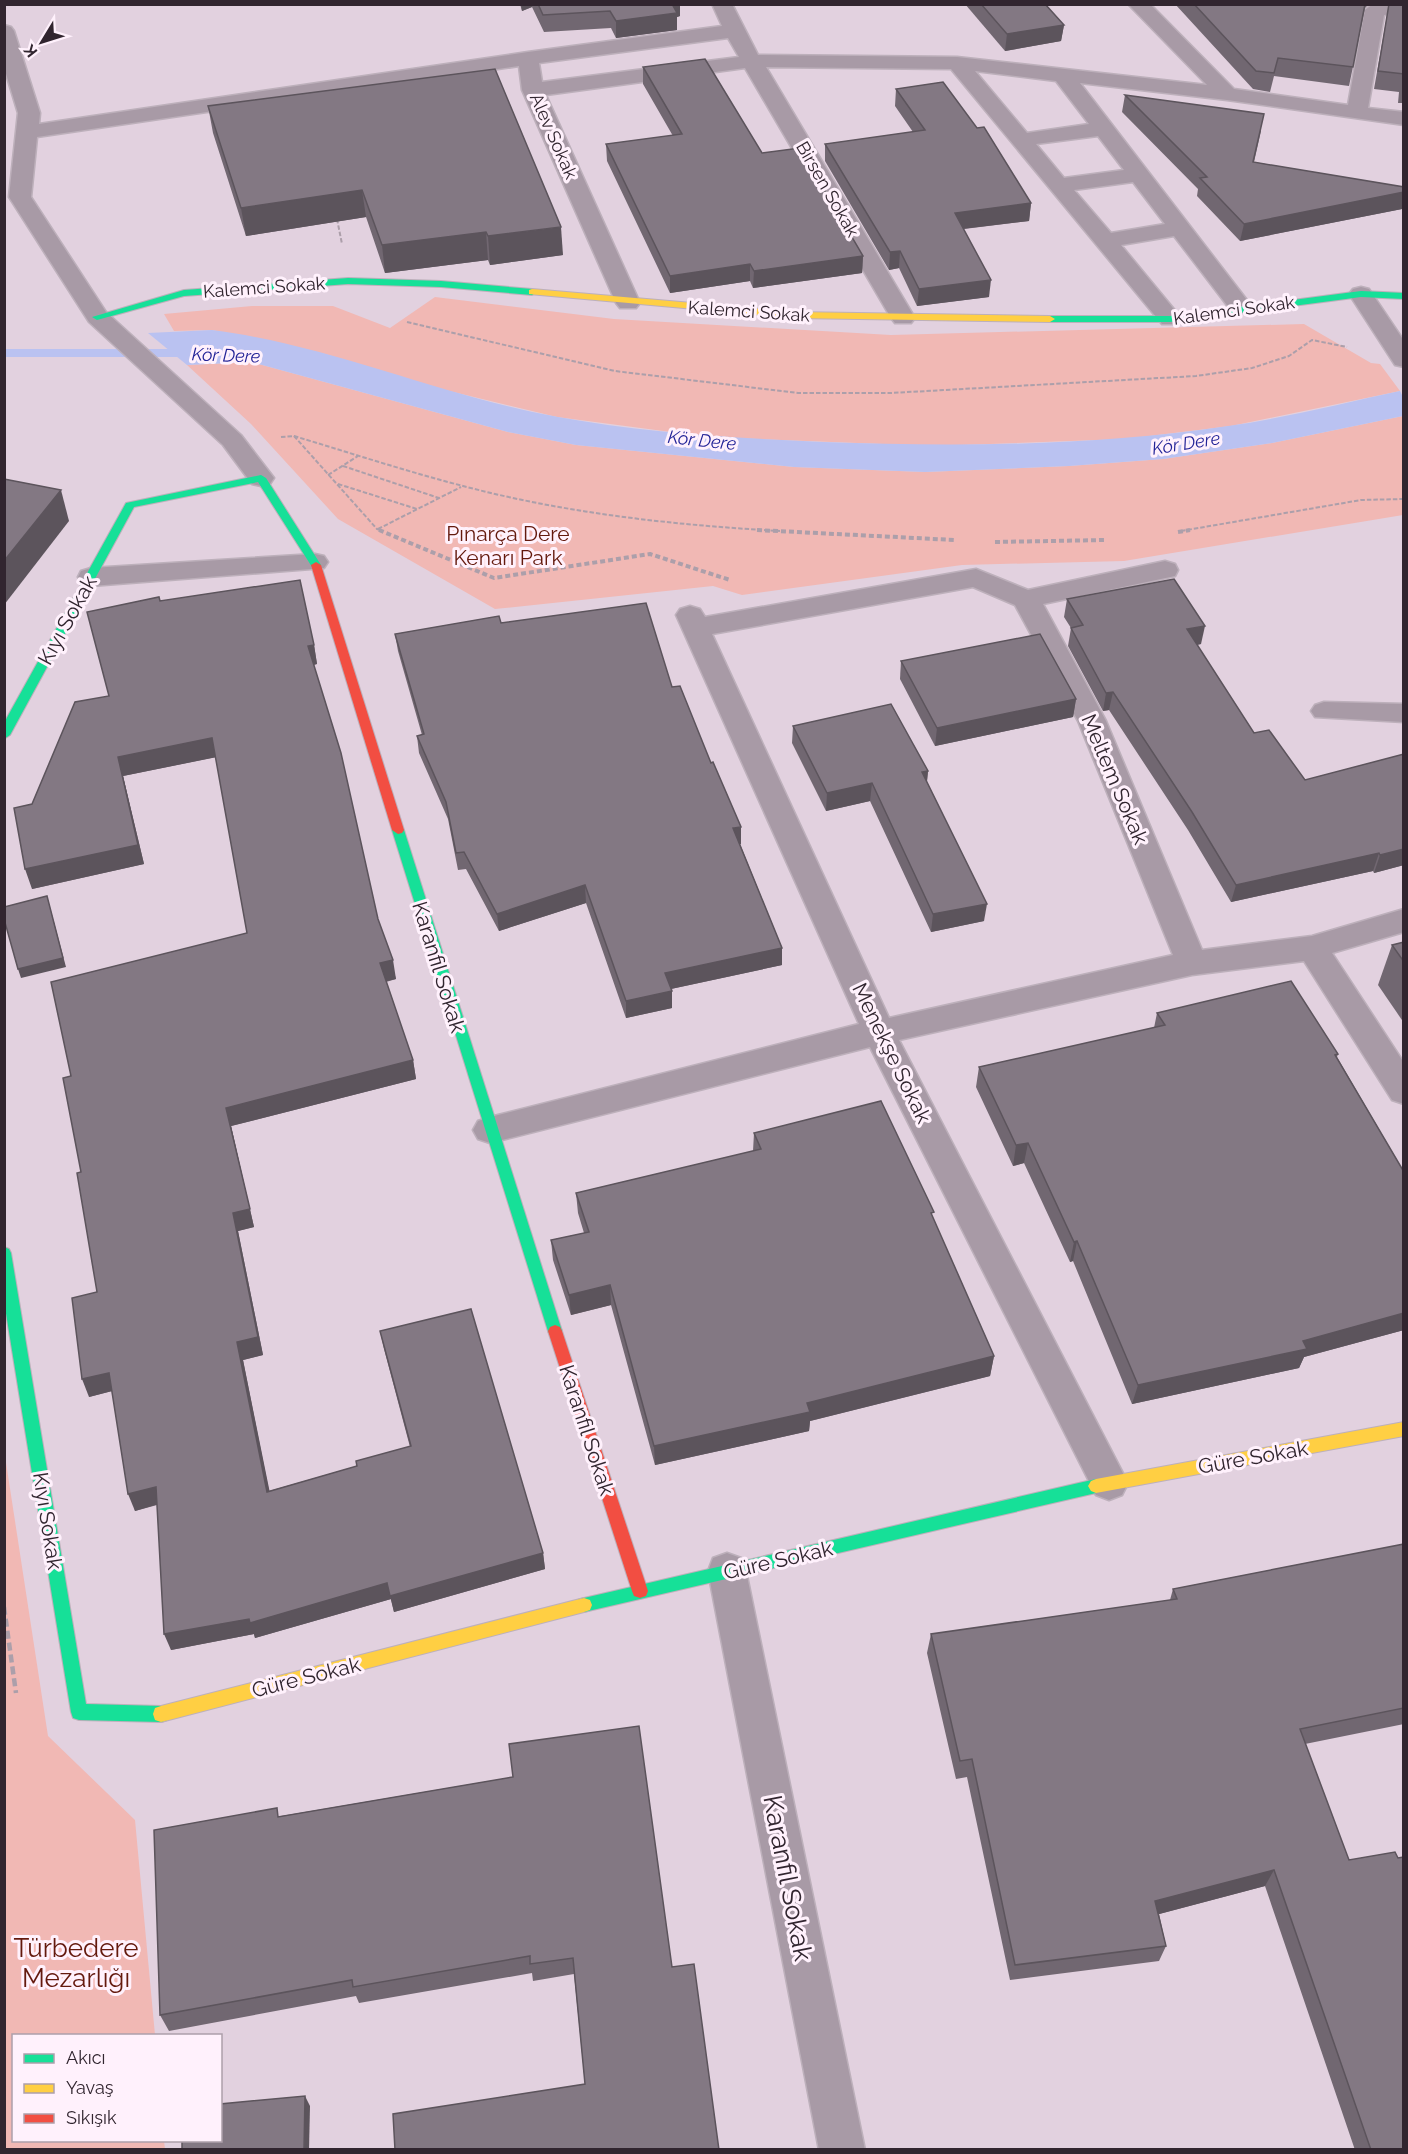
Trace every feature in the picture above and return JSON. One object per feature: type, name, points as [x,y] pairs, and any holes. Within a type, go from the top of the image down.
[{"type":"street","name":"Birsen Sokak","points":[[722,4],[734,31],[903,318]]},
{"type":"street","points":[[1138,4],[1227,94]]},
{"type":"street","points":[[1357,112],[1375,9],[1404,6]]},
{"type":"street","points":[[4,31],[29,113],[20,197],[97,317],[186,401],[232,440],[261,478]]},
{"type":"street","points":[[27,132],[528,58],[734,31]]},
{"type":"street","name":"Alev Sokak","points":[[528,58],[532,90],[628,303]]},
{"type":"street","points":[[532,90],[752,61],[957,63],[1227,94],[1404,119]]},
{"type":"street","points":[[957,63],[1170,319]]},
{"type":"street","points":[[1062,74],[1241,308]]},
{"type":"street","points":[[1022,140],[1102,129]]},
{"type":"street","points":[[1059,185],[1138,175]]},
{"type":"street","points":[[1106,241],[1179,228]]},
{"type":"street","name":"Kalemci Sokak","points":[[97,317],[184,294],[348,281],[441,284],[628,303],[794,315],[903,318],[1170,319],[1361,294],[1404,296]]},
{"type":"street","points":[[1361,294],[1404,360]]},
{"type":"street","name":"Kıyı Sokak","points":[[4,735],[130,505],[261,478]]},
{"type":"street","name":"Karanfil Sokak","points":[[261,478],[315,562],[490,1130],[640,1592]]},
{"type":"street","points":[[91,577],[315,562]]},
{"type":"street","points":[[1026,599],[1165,570]]},
{"type":"street","name":"Menekşe Sokak","points":[[1026,599],[976,578],[693,622],[879,1032],[1109,1483]]},
{"type":"street","name":"Meltem Sokak","points":[[1026,599],[1092,721],[1192,963]]},
{"type":"street","points":[[490,1130],[879,1032],[1192,963],[1312,948],[1404,920]]},
{"type":"street","points":[[1312,948],[1404,1091]]},
{"type":"street","name":"Kıyı Sokak","points":[[4,1253],[79,1712],[158,1714]]},
{"type":"street","name":"Güre Sokak","points":[[158,1714],[640,1592],[1109,1483],[1404,1429]]},
{"type":"street","name":"Karanfil Sokak","points":[[727,1571],[842,2150]]},
{"type":"lane","points":[[1324,711],[1404,713]]},
{"type":"path","points":[[337,215],[348,281],[405,322],[615,371],[798,393],[891,393],[1196,376],[1262,365],[1289,356],[1312,340],[1347,347]]},
{"type":"path","points":[[232,440],[294,436],[461,487],[588,512],[749,530],[965,540]]},
{"type":"path","points":[[294,436],[377,529],[494,578],[650,554],[740,583]]},
{"type":"path","points":[[328,474],[359,456]]},
{"type":"path","points":[[344,466],[439,498]]},
{"type":"path","points":[[336,483],[418,509]]},
{"type":"path","points":[[377,529],[461,487]]},
{"type":"path","points":[[1174,532],[1361,500],[1404,499]]},
{"type":"path","points":[[987,541],[1030,543],[1106,540]]},
{"type":"path","points":[[4,1607],[16,1693]]},
{"type":"green space","points":[[435,297],[614,319],[891,335],[1304,324],[1371,363],[1380,364],[1400,391],[1231,426],[1125,439],[933,446],[709,437],[557,417],[445,390],[325,354],[212,330],[174,331],[164,314],[252,306],[333,306],[390,328]]},
{"type":"green space","name":"Pınarça Dere Kenarı Park","points":[[251,362],[508,432],[576,445],[794,467],[925,472],[1069,466],[1163,459],[1272,443],[1403,416],[1403,515],[1124,561],[962,565],[742,595],[713,586],[495,609],[338,519],[251,424],[187,365]]},
{"type":"green space","name":"Türbedere Mezarlığı","points":[[5,1456],[48,1736],[135,1820],[155,2034],[12,2034],[12,2142],[164,2142],[165,2149],[5,2149]]},
{"type":"water","points":[[212,330],[299,347],[514,408],[591,423],[723,437],[924,444],[1026,443],[1127,438],[1250,423],[1400,391],[1403,397],[1403,416],[1272,443],[1163,459],[1069,466],[925,472],[794,467],[576,445],[508,432],[251,362],[187,365],[148,333]]},
{"type":"building","points":[[538,4],[672,4],[677,13],[616,21],[610,11],[543,15]]},
{"type":"building","points":[[981,4],[1045,4],[1064,25],[1007,34]]},
{"type":"building","points":[[1194,4],[1365,4],[1353,67],[1278,58],[1274,73],[1256,71]]},
{"type":"building","points":[[1389,4],[1404,4],[1404,74],[1378,71]]},
{"type":"building","points":[[705,59],[762,153],[800,148],[863,256],[754,271],[750,264],[670,276],[606,144],[682,134],[643,67]]},
{"type":"building","points":[[495,69],[561,227],[488,236],[486,232],[382,245],[362,190],[241,208],[208,106]]},
{"type":"building","points":[[943,82],[977,128],[984,127],[1031,203],[955,213],[991,280],[919,289],[900,251],[890,252],[825,144],[925,130],[896,89]]},
{"type":"building","points":[[1125,95],[1264,114],[1253,162],[1404,187],[1404,192],[1244,224],[1200,178],[1207,177]]},
{"type":"building","points":[[4,479],[61,490],[4,561]]},
{"type":"building","points":[[1174,579],[1205,626],[1187,629],[1254,733],[1269,730],[1305,780],[1404,754],[1404,849],[1236,885],[1192,812],[1113,692],[1106,693],[1071,628],[1083,625],[1067,599]]},
{"type":"building","points":[[300,580],[314,645],[308,646],[341,753],[378,919],[393,960],[380,963],[413,1060],[226,1108],[250,1209],[233,1213],[258,1337],[237,1342],[267,1492],[357,1466],[356,1461],[411,1446],[380,1331],[471,1309],[543,1553],[390,1596],[387,1583],[250,1623],[249,1619],[164,1634],[156,1487],[128,1494],[109,1373],[82,1379],[72,1298],[97,1292],[77,1173],[81,1172],[63,1078],[71,1076],[51,982],[247,933],[212,738],[118,757],[138,845],[25,869],[14,808],[32,804],[75,702],[109,696],[87,612],[159,597],[160,601]]},
{"type":"building","points":[[646,603],[672,687],[680,686],[711,763],[713,762],[741,827],[733,828],[782,948],[665,973],[672,991],[626,1001],[585,885],[497,914],[464,852],[456,853],[446,802],[417,736],[424,734],[395,634],[499,616],[501,623]]},
{"type":"building","points":[[1040,634],[1076,699],[937,728],[901,661]]},
{"type":"building","points":[[891,704],[928,771],[922,772],[987,904],[933,914],[872,783],[827,793],[793,726]]},
{"type":"building","points":[[47,896],[63,958],[18,969],[4,919],[4,907]]},
{"type":"building","points":[[1404,942],[1404,962],[1392,945]]},
{"type":"building","points":[[1291,981],[1338,1054],[1335,1055],[1404,1172],[1404,1313],[1303,1341],[1307,1349],[1138,1385],[1077,1241],[1074,1242],[1028,1143],[1016,1145],[979,1067],[1165,1025],[1157,1013]]},
{"type":"building","points":[[881,1101],[934,1212],[931,1213],[994,1356],[807,1403],[810,1412],[654,1446],[610,1285],[569,1295],[551,1240],[589,1232],[576,1193],[761,1149],[754,1133]]},
{"type":"building","points":[[1404,1544],[1404,1708],[1300,1729],[1349,1860],[1395,1852],[1398,1858],[1404,1857],[1404,2150],[1371,2150],[1274,1870],[1155,1901],[1166,1946],[1015,1965],[972,1759],[960,1761],[931,1634],[1177,1599],[1173,1589]]},
{"type":"building","points":[[639,1726],[672,1967],[694,1964],[719,2150],[395,2150],[393,2114],[585,2084],[573,1958],[530,1964],[530,1956],[353,1987],[352,1980],[160,2015],[154,1830],[277,1808],[278,1817],[513,1777],[509,1744]]},
{"type":"building","points":[[305,2096],[304,2150],[182,2150],[182,2142],[222,2142],[222,2104]]},
{"type":"waterway","name":"Kör Dere","points":[[4,353],[193,353]]},
{"type":"traffic: fast","points":[[97,317],[184,293],[348,281],[441,284],[532,292]]},
{"type":"traffic: fast","points":[[1050,319],[1170,319],[1361,294],[1404,296]]},
{"type":"traffic: fast","points":[[4,735],[130,505],[261,478],[316,565]]},
{"type":"traffic: fast","points":[[398,830],[555,1331]]},
{"type":"traffic: fast","points":[[4,1253],[79,1712],[161,1714]]},
{"type":"traffic: fast","points":[[584,1605],[1096,1486]]},
{"type":"traffic: slow","points":[[532,292],[794,315],[1050,319]]},
{"type":"traffic: slow","points":[[1096,1486],[1404,1429]]},
{"type":"traffic: slow","points":[[161,1714],[584,1605]]},
{"type":"traffic: jam","points":[[316,565],[398,830]]},
{"type":"traffic: jam","points":[[555,1331],[640,1591]]}]
